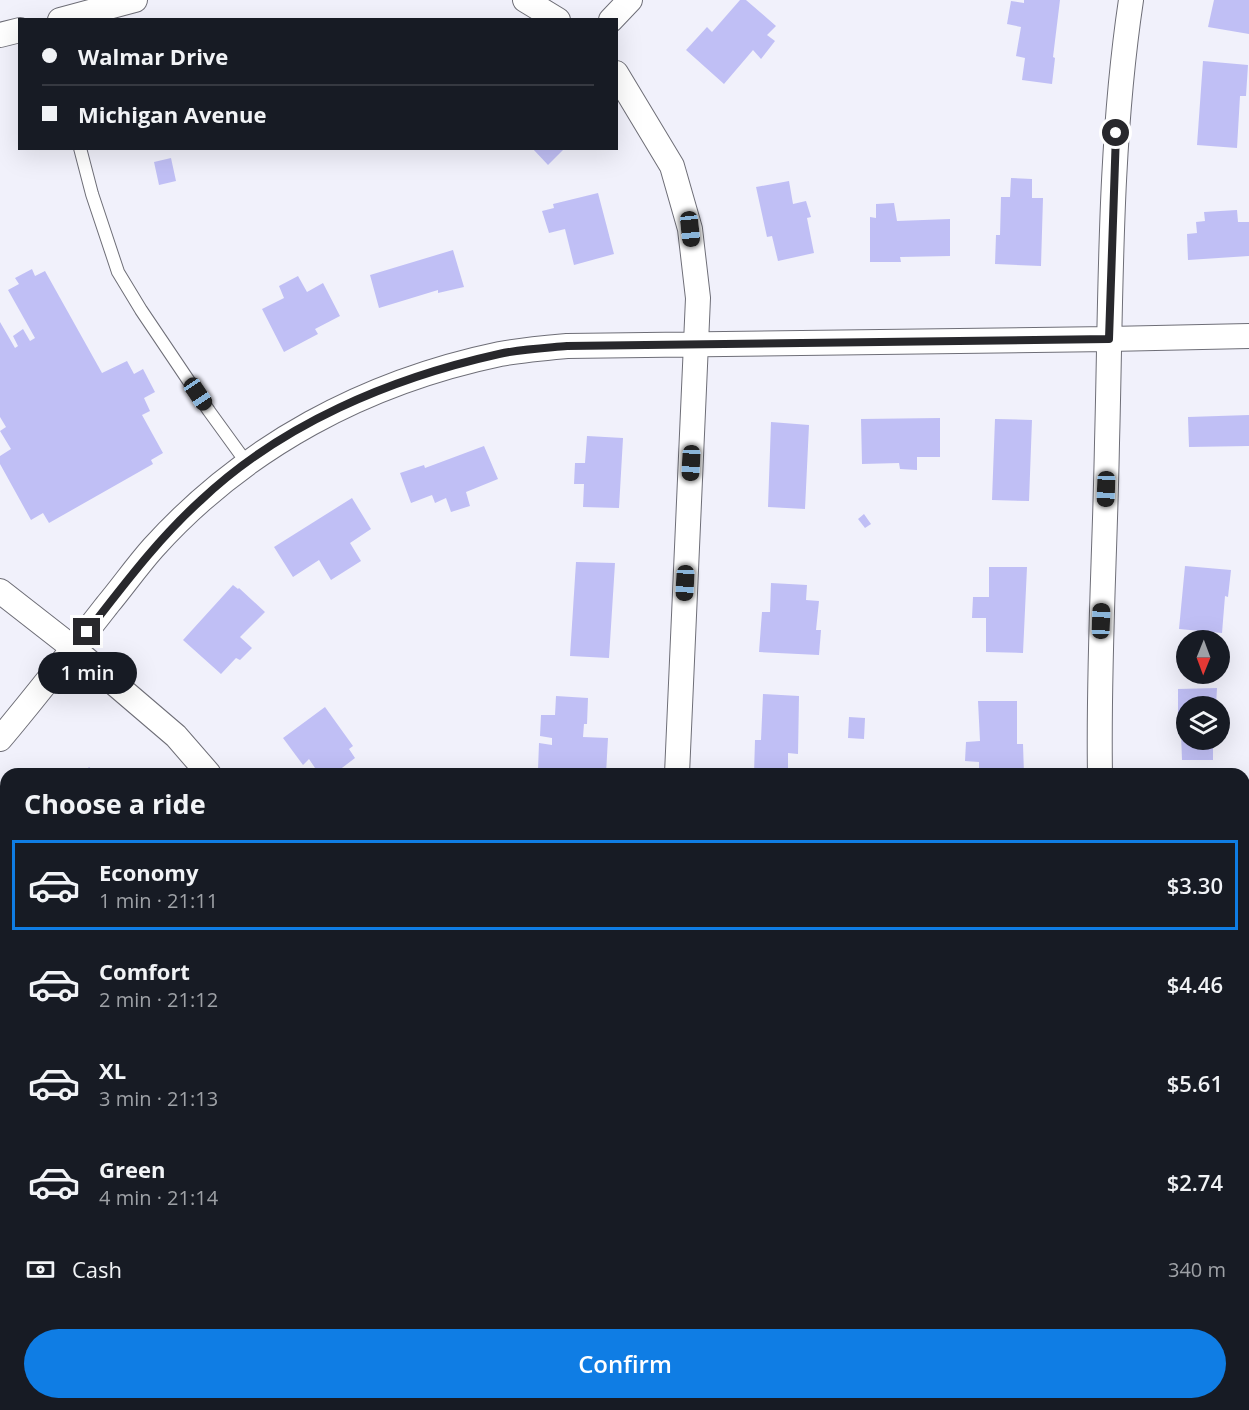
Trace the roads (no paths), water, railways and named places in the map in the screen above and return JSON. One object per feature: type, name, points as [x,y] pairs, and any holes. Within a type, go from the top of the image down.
[{"type":"street","points":[[68,18],[135,0]]},
{"type":"street","points":[[525,0],[555,18]]},
{"type":"street","points":[[613,18],[630,0]]},
{"type":"street","points":[[1100,768],[1100,643],[1116,133],[1123,52],[1131,0]]},
{"type":"street","points":[[0,35],[18,30]]},
{"type":"street","points":[[618,77],[672,166],[690,229],[698,298],[677,768]]},
{"type":"street","points":[[0,739],[153,548],[200,500],[246,462],[307,424],[376,392],[460,364],[501,354],[567,346],[1249,336]]},
{"type":"street","points":[[0,591],[73,648],[176,736],[204,768]]},
{"type":"lane","points":[[81,150],[92,194],[118,272],[147,320],[246,462]]}]
